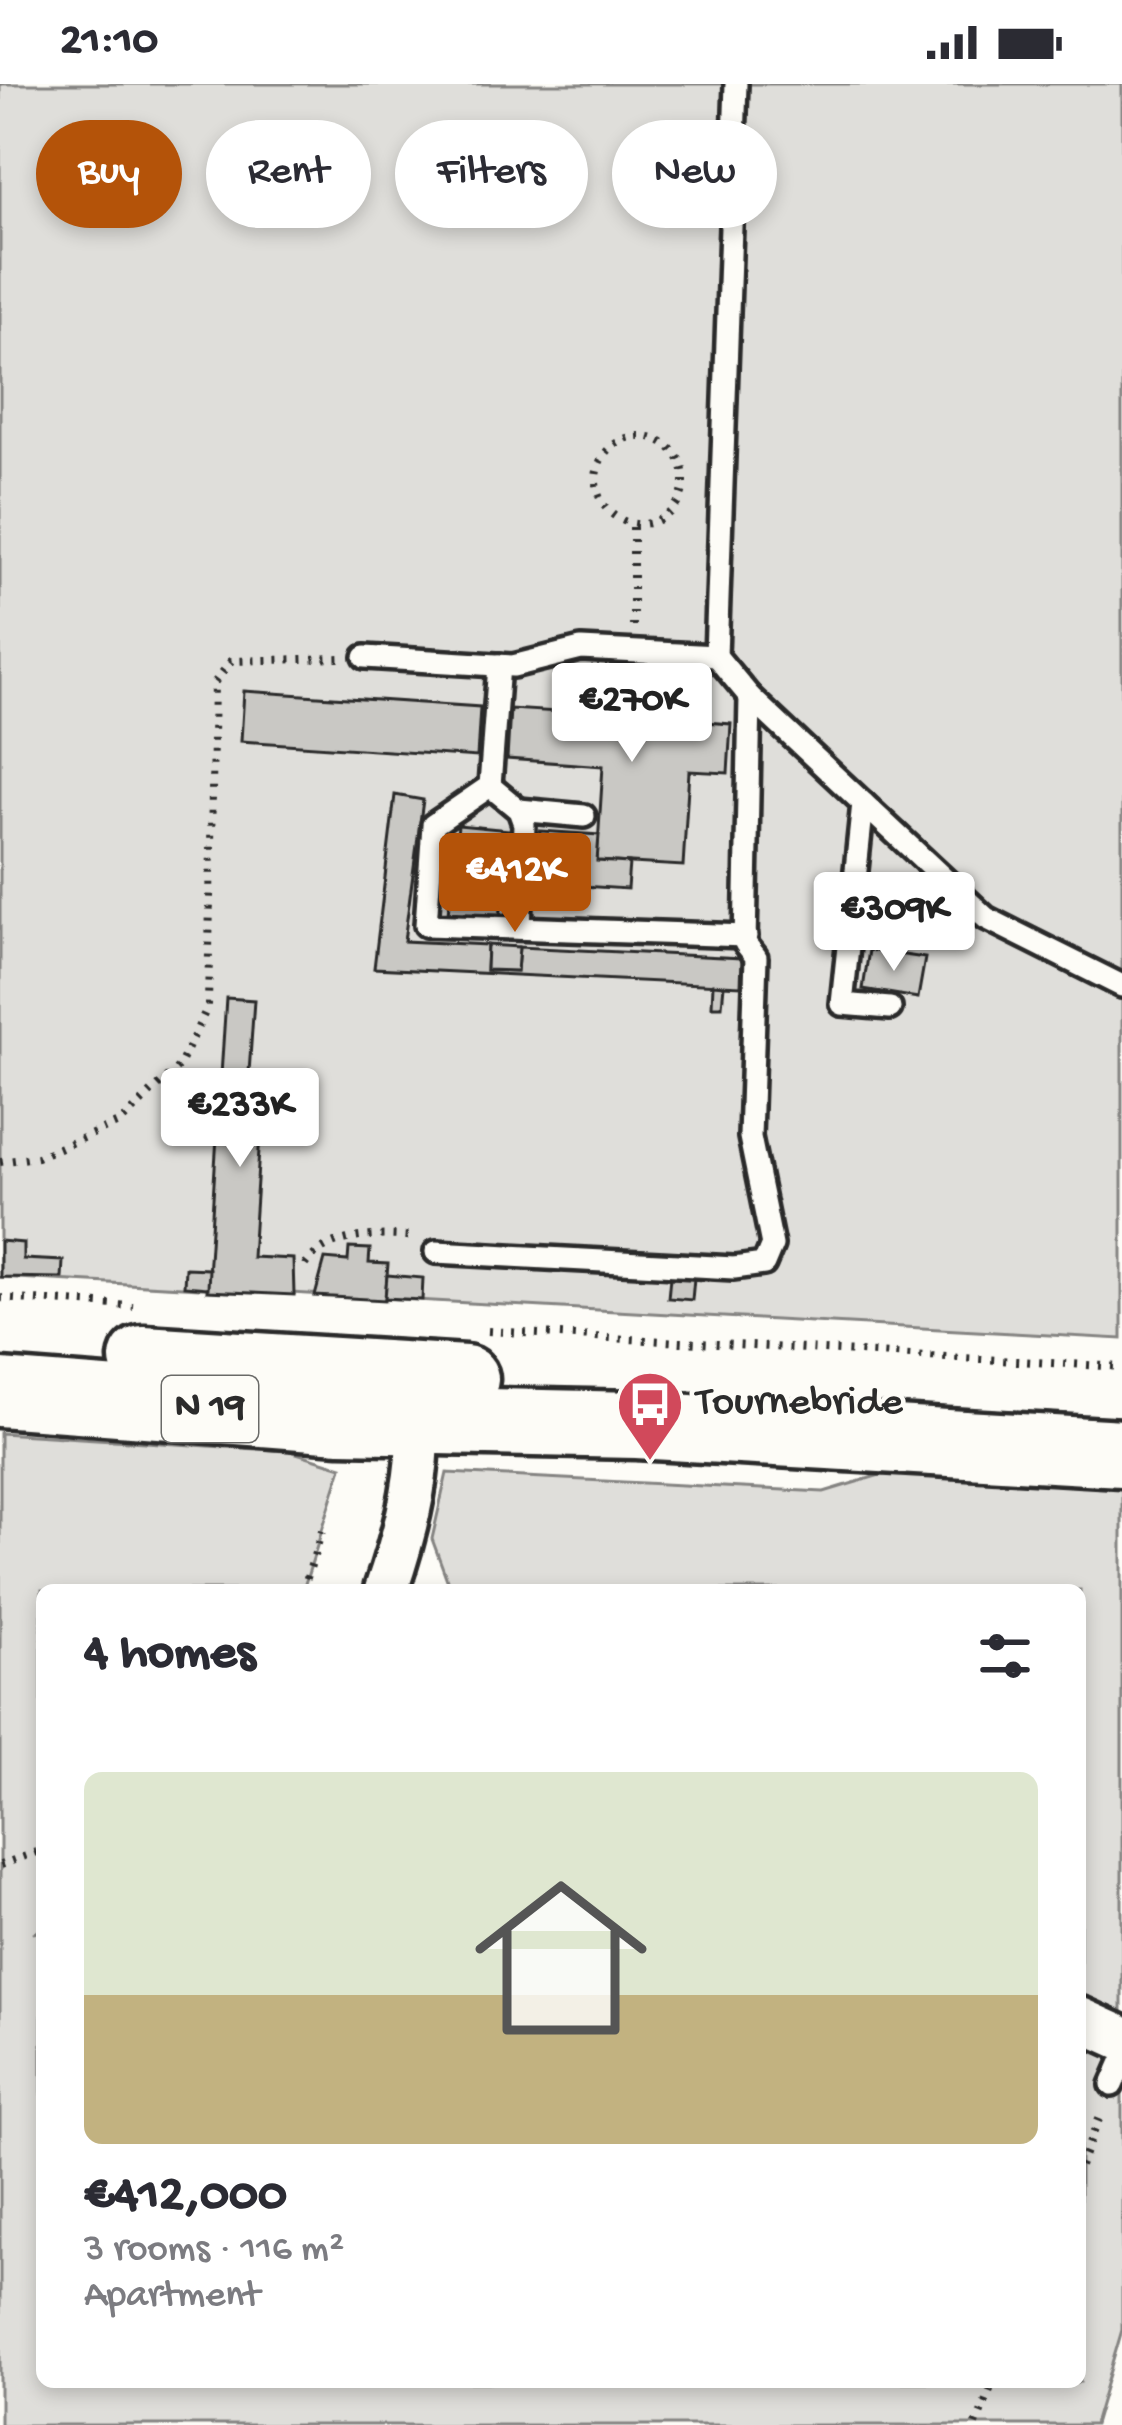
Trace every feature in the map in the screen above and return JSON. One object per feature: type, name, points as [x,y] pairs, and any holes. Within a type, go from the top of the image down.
[{"type":"main road","name":"N 19","points":[[0,1351],[418,1397],[1122,1453]]},
{"type":"main road","name":"N 19","points":[[0,1393],[340,1419],[418,1397],[1122,1415]]},
{"type":"street","points":[[388,1584],[406,1531],[418,1397]]},
{"type":"street","points":[[1086,2023],[1122,2038]]},
{"type":"lane","points":[[736,84],[716,656],[750,697],[986,918],[1122,986]]},
{"type":"lane","points":[[365,657],[499,665],[581,649],[716,656]]},
{"type":"lane","points":[[490,786],[499,665]]},
{"type":"lane","points":[[437,1252],[734,1268],[764,1264],[772,1245],[750,1137],[756,957],[746,936],[750,697]]},
{"type":"lane","points":[[490,786],[519,810],[584,816]]},
{"type":"lane","points":[[490,786],[433,825],[426,925],[746,936]]},
{"type":"lane","points":[[863,803],[842,1004],[890,1008]]},
{"type":"lane","points":[[519,810],[520,928]]},
{"type":"lane","points":[[1112,2085],[1122,2062]]},
{"type":"path","points":[[647,436],[662,441],[682,464],[682,494],[663,518],[633,524],[606,509],[595,481],[605,452],[617,442],[647,436]]},
{"type":"path","points":[[632,652],[633,524]]},
{"type":"path","points":[[0,1162],[37,1157],[122,1122],[180,1065],[208,1006],[214,683],[231,661],[365,657]]},
{"type":"path","points":[[305,1265],[316,1250],[361,1237],[438,1238],[437,1252]]},
{"type":"path","points":[[484,1331],[1122,1367]]},
{"type":"path","points":[[305,1584],[322,1531]]},
{"type":"path","points":[[0,1865],[36,1852]]},
{"type":"path","points":[[1086,2151],[1112,2085]]},
{"type":"path","points":[[976,2425],[991,2388]]},
{"type":"shaded area","points":[[0,84],[1122,84],[1122,1339],[0,1277]]},
{"type":"shaded area","points":[[0,1433],[290,1451],[342,1467],[305,1584],[36,1584],[36,2388],[1086,2388],[1086,1584],[449,1584],[432,1539],[447,1473],[824,1492],[893,1471],[1122,1482],[1122,2330],[1094,2425],[0,2425]]},
{"type":"building","points":[[609,685],[694,690],[692,721],[731,724],[728,773],[689,771],[683,866],[597,861],[603,766],[507,759],[510,709],[607,715]]},
{"type":"building","points":[[244,691],[480,707],[477,757],[241,741]]},
{"type":"building","points":[[395,795],[423,800],[404,941],[487,945],[486,970],[517,971],[519,947],[742,958],[741,986],[374,968]]},
{"type":"building","points":[[458,825],[510,830],[500,918],[448,913]]},
{"type":"building","points":[[540,831],[599,835],[597,861],[629,863],[627,889],[536,883]]},
{"type":"building","points":[[487,945],[519,947],[517,971],[486,970]]},
{"type":"building","points":[[869,950],[925,958],[918,998],[863,989]]},
{"type":"building","points":[[713,984],[724,985],[722,1006],[712,1006]]},
{"type":"building","points":[[226,998],[254,1000],[249,1073],[264,1073],[252,1257],[293,1259],[294,1295],[207,1291]]},
{"type":"building","points":[[0,1241],[23,1243],[23,1259],[63,1261],[62,1278],[0,1277]]},
{"type":"building","points":[[349,1248],[370,1249],[369,1263],[388,1264],[385,1300],[315,1296],[325,1259],[348,1261]]},
{"type":"building","points":[[185,1268],[209,1269],[208,1288],[184,1286]]},
{"type":"building","points":[[387,1275],[423,1278],[422,1300],[385,1298]]},
{"type":"building","points":[[670,1277],[694,1278],[692,1300],[668,1298]]},
{"type":"place","name":"Tournebride","points":[[650,1463]]}]
